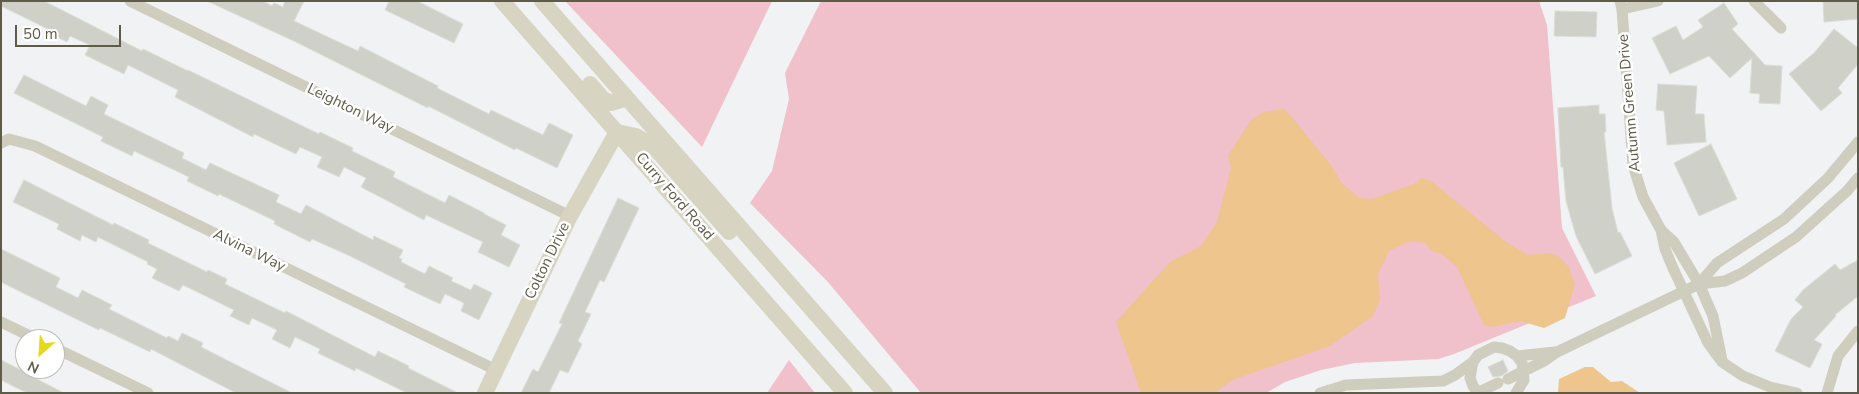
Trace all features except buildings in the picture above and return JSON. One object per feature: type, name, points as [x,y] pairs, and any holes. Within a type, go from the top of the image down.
[{"type":"main road","name":"Curry Ford Road","points":[[502,1],[845,393]]},
{"type":"main road","points":[[516,1],[603,99],[611,103],[627,98]]},
{"type":"main road","name":"Curry Ford Road","points":[[542,1],[885,393]]},
{"type":"main road","name":"Colton Drive","points":[[485,393],[570,216],[618,132]]},
{"type":"main road","points":[[618,132],[636,136],[654,147],[836,354],[866,371]]},
{"type":"street","name":"Leighton Way","points":[[130,1],[570,216]]},
{"type":"street","points":[[1621,5],[1658,1]]},
{"type":"street","points":[[1754,1],[1781,28]]},
{"type":"street","name":"Autumn Green Drive","points":[[1621,5],[1633,165],[1643,198],[1661,230],[1665,249],[1708,343],[1722,362]]},
{"type":"street","name":"Alvina Way","points":[[1,143],[9,139],[35,146],[496,370]]},
{"type":"street","points":[[1699,284],[1717,263],[1784,219],[1828,178],[1858,142]]},
{"type":"street","points":[[1473,362],[1470,378],[1478,393],[1524,371],[1557,352],[1699,284],[1725,281],[1742,274],[1796,237],[1847,191],[1858,178]]},
{"type":"street","name":"Autumn Green Drive","points":[[1661,230],[1674,242],[1699,284],[1713,316],[1722,362]]},
{"type":"street","points":[[1,322],[15,329]]},
{"type":"street","points":[[1827,393],[1838,356],[1858,331]]},
{"type":"street","points":[[1320,393],[1346,385],[1443,381],[1473,362],[1478,355],[1494,347],[1510,351],[1522,363],[1524,380],[1516,393]]},
{"type":"street","points":[[1517,356],[1557,352]]},
{"type":"street","points":[[65,353],[148,393]]},
{"type":"street","points":[[1722,362],[1752,380],[1770,387],[1797,393]]},
{"type":"shaded area","points":[[565,1],[772,1],[702,147]]},
{"type":"shaded area","points":[[821,1],[1539,1],[1547,25],[1562,228],[1596,296],[1438,359],[1355,363],[1321,370],[1285,382],[1266,393],[921,393],[827,281],[750,203],[772,171],[789,99],[785,73]]},
{"type":"shaded area","points":[[1285,109],[1331,165],[1341,182],[1359,198],[1372,199],[1414,184],[1422,178],[1431,181],[1506,242],[1528,255],[1549,253],[1558,256],[1568,266],[1575,284],[1565,318],[1544,328],[1520,321],[1492,327],[1484,325],[1457,267],[1442,254],[1432,251],[1425,243],[1410,241],[1389,251],[1378,274],[1380,299],[1373,316],[1330,346],[1232,380],[1214,393],[1141,393],[1116,322],[1170,262],[1201,246],[1217,222],[1231,168],[1228,156],[1251,120],[1264,112]]},
{"type":"shaded area","points":[[789,360],[815,393],[767,393]]},
{"type":"shaded area","points":[[1585,367],[1593,367],[1611,382],[1622,381],[1640,393],[1558,393],[1559,379]]}]
